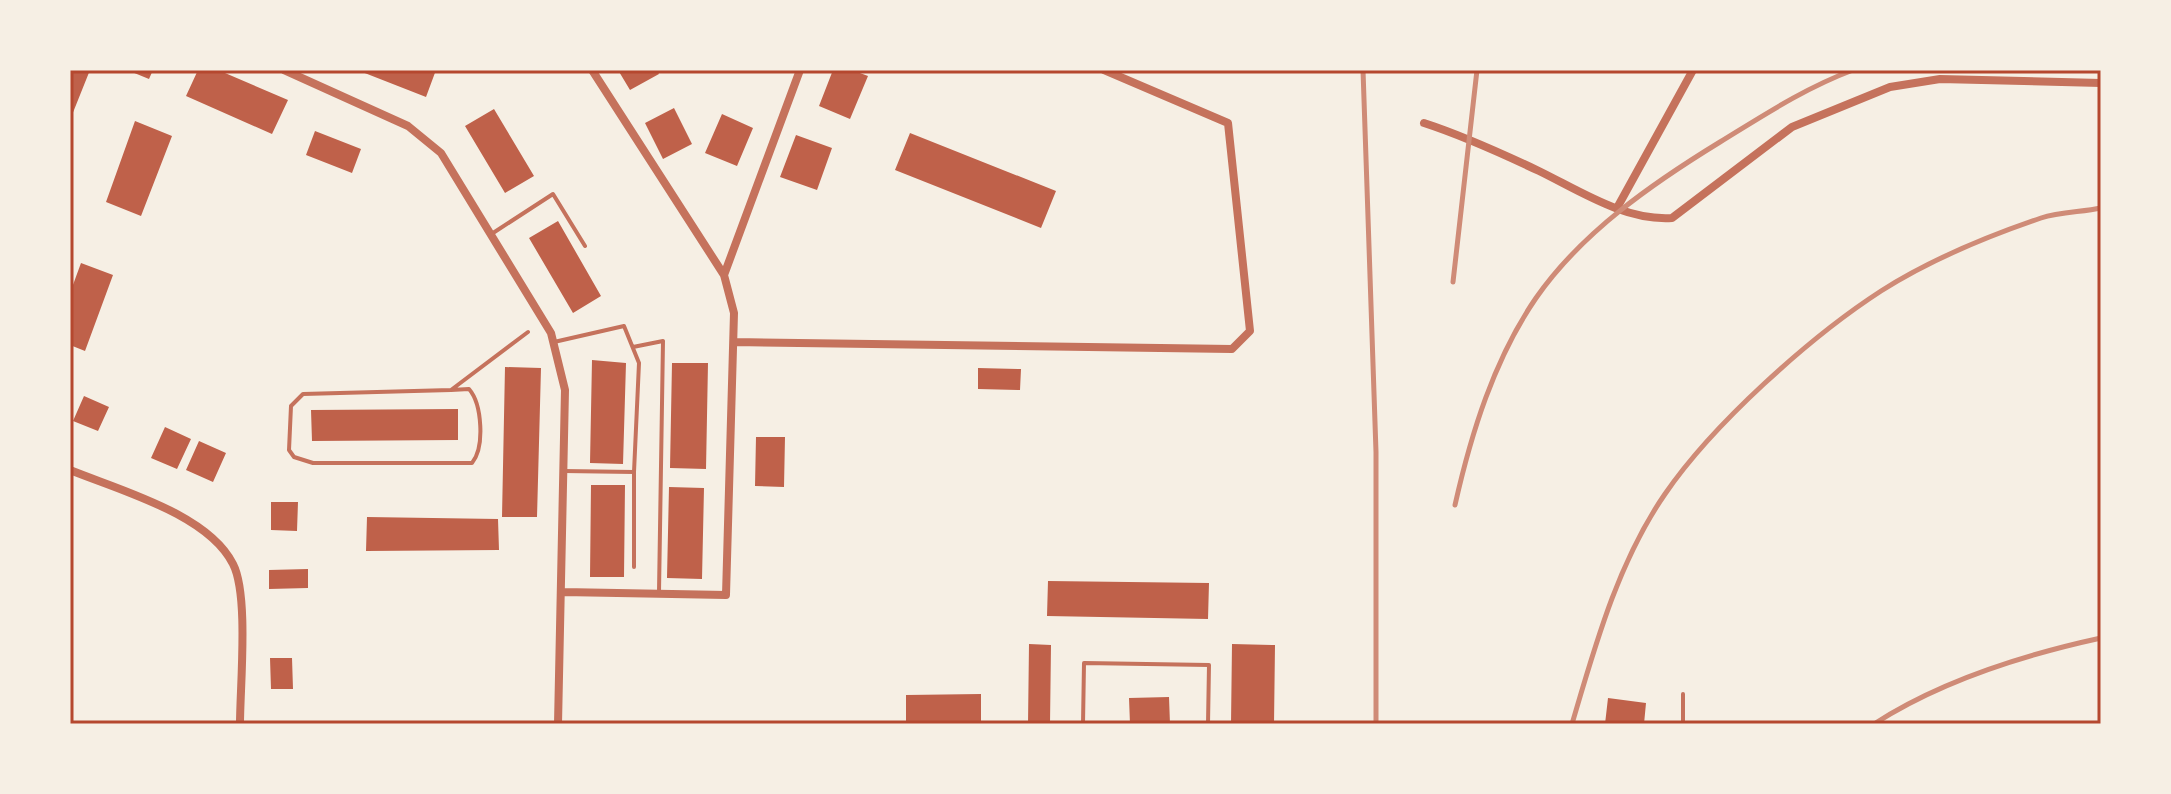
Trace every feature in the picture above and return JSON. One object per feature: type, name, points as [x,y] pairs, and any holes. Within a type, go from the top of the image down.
[{"type":"street","points":[[284,70],[408,126],[441,153],[554,342],[565,390],[558,724]]},
{"type":"street","points":[[563,592],[726,595],[734,313],[724,275],[592,70]]},
{"type":"street","points":[[724,275],[800,70]]},
{"type":"street","points":[[735,342],[1232,349],[1250,331],[1228,123],[1104,70]]},
{"type":"street","points":[[1617,208],[1693,70]]},
{"type":"street","points":[[1424,123],[1494,149],[1617,208],[1655,219],[1672,218],[1792,127],[1890,87],[1940,79],[2101,83]]},
{"type":"street","points":[[70,470],[167,509],[213,538],[234,565],[240,591],[240,724]]},
{"type":"lane","points":[[491,234],[553,194],[585,246]]},
{"type":"lane","points":[[554,342],[624,326],[639,363],[634,567]]},
{"type":"lane","points":[[451,390],[469,389],[477,398],[479,446],[472,463],[313,463],[294,457],[289,450],[291,406],[303,394],[451,390],[528,332]]},
{"type":"lane","points":[[633,347],[663,341],[659,594]]},
{"type":"lane","points":[[564,471],[634,472]]},
{"type":"lane","points":[[1083,724],[1084,663],[1209,665],[1208,724]]},
{"type":"lane","points":[[1683,694],[1683,724]]},
{"type":"building","points":[[70,70],[90,70],[70,120]]},
{"type":"building","points":[[127,70],[153,70],[149,79]]},
{"type":"building","points":[[198,70],[218,70],[288,100],[272,134],[186,96]]},
{"type":"building","points":[[357,70],[436,70],[426,97]]},
{"type":"building","points":[[618,70],[657,70],[659,74],[630,90]]},
{"type":"building","points":[[833,70],[852,70],[868,76],[850,119],[819,106]]},
{"type":"building","points":[[674,108],[692,144],[663,159],[645,123]]},
{"type":"building","points":[[494,109],[534,176],[505,193],[465,126]]},
{"type":"building","points":[[722,114],[753,128],[737,166],[705,153]]},
{"type":"building","points":[[135,121],[172,136],[141,216],[106,202]]},
{"type":"building","points":[[315,131],[361,149],[352,173],[306,155]]},
{"type":"building","points":[[910,133],[1056,191],[1041,228],[895,170]]},
{"type":"building","points":[[796,135],[832,148],[817,190],[780,177]]},
{"type":"building","points":[[558,221],[601,296],[573,313],[529,238]]},
{"type":"building","points":[[81,263],[113,275],[85,351],[70,345],[70,293]]},
{"type":"building","points":[[592,360],[626,363],[623,464],[590,463]]},
{"type":"building","points":[[672,363],[708,363],[706,469],[670,468]]},
{"type":"building","points":[[505,367],[541,368],[537,517],[502,517]]},
{"type":"building","points":[[978,368],[1021,369],[1020,390],[978,389]]},
{"type":"building","points":[[84,396],[109,407],[98,431],[73,421]]},
{"type":"building","points":[[458,409],[458,440],[312,441],[311,410]]},
{"type":"building","points":[[165,427],[191,439],[177,469],[151,458]]},
{"type":"building","points":[[756,437],[785,437],[784,487],[755,486]]},
{"type":"building","points":[[199,441],[226,453],[213,482],[186,470]]},
{"type":"building","points":[[591,485],[625,485],[624,577],[590,577]]},
{"type":"building","points":[[669,487],[704,488],[702,579],[667,578]]},
{"type":"building","points":[[271,502],[298,502],[297,531],[271,530]]},
{"type":"building","points":[[367,517],[498,519],[499,550],[366,551]]},
{"type":"building","points":[[308,569],[308,588],[269,589],[269,570]]},
{"type":"building","points":[[1048,581],[1209,583],[1208,619],[1047,616]]},
{"type":"building","points":[[1029,644],[1051,645],[1050,724],[1028,724]]},
{"type":"building","points":[[1232,644],[1275,645],[1274,724],[1231,724]]},
{"type":"building","points":[[270,658],[292,658],[293,689],[271,689]]},
{"type":"building","points":[[981,694],[981,724],[906,724],[906,695]]},
{"type":"building","points":[[1169,697],[1170,724],[1130,724],[1129,698]]},
{"type":"building","points":[[1608,698],[1646,703],[1644,724],[1605,724]]},
{"type":"railway","points":[[1363,70],[1376,452],[1376,724]]},
{"type":"railway","points":[[1453,282],[1477,70]]},
{"type":"railway","points":[[1455,505],[1468,451],[1496,372],[1521,321],[1554,274],[1597,230],[1644,192],[1785,103],[1853,70]]},
{"type":"railway","points":[[1572,724],[1610,605],[1648,520],[1685,467],[1736,411],[1824,332],[1918,269],[2021,225],[2048,216],[2101,208]]},
{"type":"railway","points":[[1874,724],[1927,694],[1984,671],[2042,652],[2101,638]]}]
